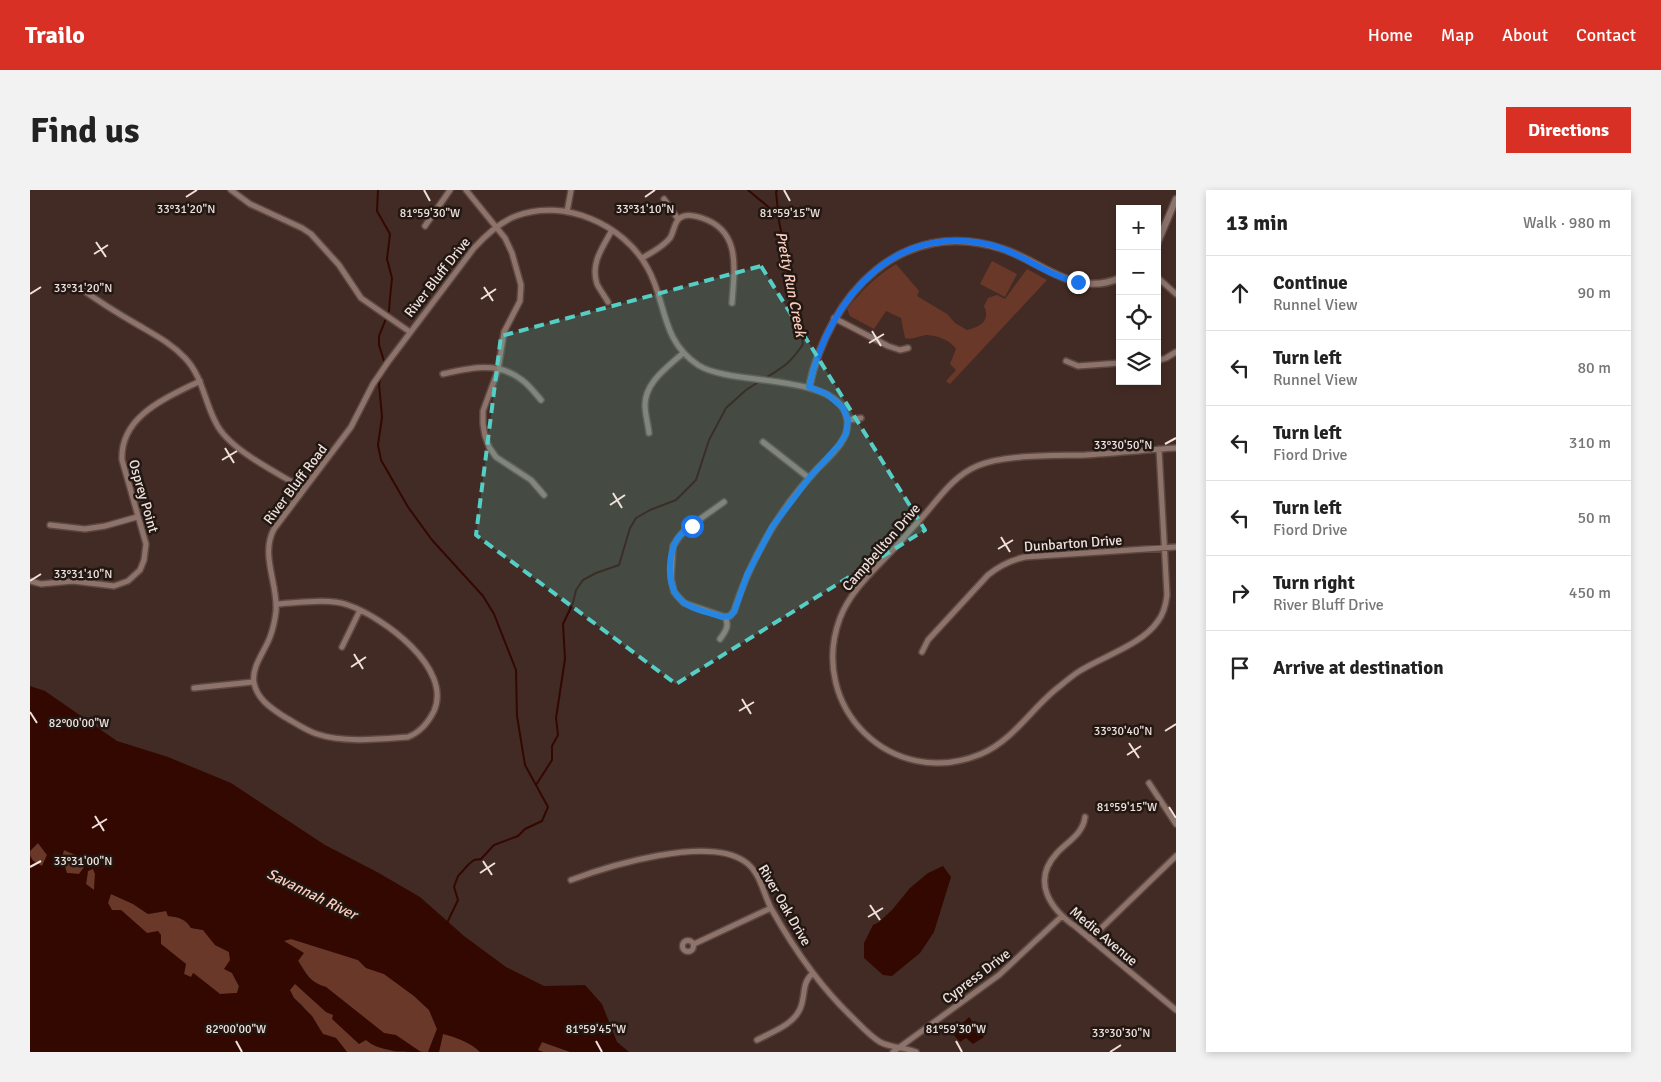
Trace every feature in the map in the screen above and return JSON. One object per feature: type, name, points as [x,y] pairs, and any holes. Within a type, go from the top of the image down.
[{"type":"street","points":[[231,190],[250,204],[311,234],[339,265],[361,298],[410,332]]},
{"type":"street","points":[[425,226],[450,190]]},
{"type":"street","points":[[466,190],[505,238],[512,253],[521,290],[518,306],[502,338],[498,370],[483,411],[482,424],[487,442],[496,457],[531,480],[544,495]]},
{"type":"street","points":[[567,212],[571,190]]},
{"type":"street","points":[[664,199],[678,219]]},
{"type":"street","points":[[1161,235],[1176,199]]},
{"type":"street","name":"River Bluff Drive","points":[[359,413],[373,384],[474,248],[509,219],[530,212],[549,211],[567,212],[595,221],[612,230],[631,245],[642,258],[654,281],[668,330],[683,353],[698,365],[717,374],[809,387],[821,391],[833,398],[843,408],[848,420]]},
{"type":"street","points":[[642,258],[667,241],[678,219],[688,215],[702,218],[719,226],[732,247],[734,263],[732,303]]},
{"type":"street","points":[[608,302],[598,284],[595,267],[599,252],[612,230]]},
{"type":"street","points":[[809,387],[814,365],[834,318],[861,282],[892,258],[921,247],[946,242],[974,242],[1002,248],[1061,277],[1078,282],[1106,282],[1116,279]]},
{"type":"street","points":[[1161,281],[1176,294]]},
{"type":"street","points":[[83,290],[169,343],[188,361],[200,381],[215,423],[230,442],[242,452],[304,489]]},
{"type":"street","points":[[834,318],[888,346],[900,350],[908,348]]},
{"type":"street","points":[[1161,360],[1176,352]]},
{"type":"street","points":[[649,432],[645,406],[649,388],[655,379],[683,353]]},
{"type":"street","points":[[1066,361],[1078,366],[1116,363]]},
{"type":"street","points":[[443,374],[478,367],[489,367],[511,373],[524,381],[541,400]]},
{"type":"street","name":"Osprey Point","points":[[30,581],[40,584],[73,581],[110,587],[119,586],[128,581],[140,570],[146,555],[145,539],[137,517],[122,460],[121,451],[127,432],[141,414],[200,381]]},
{"type":"street","name":"River Bluff Road","points":[[253,682],[256,666],[272,629],[276,604],[268,554],[269,538],[343,438],[359,413]]},
{"type":"street","points":[[724,502],[679,536],[673,546],[671,578],[674,592],[684,603],[725,617],[730,616],[734,612],[747,575],[762,543],[786,507],[839,445],[846,434],[848,420],[861,418]]},
{"type":"street","points":[[763,442],[809,478]]},
{"type":"street","name":"Campbellton Drive","points":[[1159,449],[1168,595],[1165,608],[1154,626],[1139,639],[1071,677],[1042,700],[1008,737],[980,755],[944,762],[916,761],[904,758],[883,748],[869,738],[852,718],[838,694],[833,667],[835,636],[840,619],[847,604],[857,590],[947,488],[978,466],[1006,459],[1159,449],[1176,448]]},
{"type":"street","points":[[50,525],[86,529],[137,517]]},
{"type":"street","name":"Dunbarton Drive","points":[[922,652],[928,640],[976,588],[993,571],[1005,563],[1025,558],[1176,547]]},
{"type":"street","points":[[194,688],[253,682],[258,694],[269,707],[303,728],[317,734],[345,738],[408,737],[426,725],[436,705],[438,694],[434,678],[425,662],[410,645],[374,618],[348,604],[335,602],[276,604]]},
{"type":"street","points":[[342,647],[360,610]]},
{"type":"street","points":[[720,639],[727,628],[725,617]]},
{"type":"street","points":[[1149,783],[1176,824]]},
{"type":"street","name":"Medie Avenue","points":[[1085,818],[1082,828],[1057,853],[1047,868],[1046,892],[1062,916],[1175,1007]]},
{"type":"street","name":"River Oak Drive","points":[[571,880],[615,866],[685,851],[714,851],[738,857],[751,867],[761,883],[771,908],[813,973],[844,1010],[882,1043],[916,1052]]},
{"type":"street","points":[[1090,939],[1176,856]]},
{"type":"street","points":[[694,944],[771,908]]},
{"type":"street","name":"Cypress Drive","points":[[893,1052],[999,975],[1062,916]]},
{"type":"street","points":[[757,1040],[787,1024],[795,1017],[802,1004],[805,983],[813,973]]},
{"type":"highlighted area","points":[[761,266],[925,530],[676,684],[476,535],[501,336]]},
{"type":"shaded area","points":[[992,261],[1017,274],[1005,297],[980,284]]},
{"type":"shaded area","points":[[896,264],[919,291],[917,296],[947,314],[955,323],[967,330],[980,325],[985,319],[986,311],[984,306],[988,298],[997,295],[1005,299],[1027,269],[1047,280],[950,384],[946,381],[956,370],[950,364],[956,349],[950,343],[930,335],[911,339],[905,338],[901,318],[886,311],[874,329],[850,316],[847,309],[858,296]]},
{"type":"shaded area","points":[[38,843],[47,855],[42,866],[33,860],[30,854],[30,851]]},
{"type":"shaded area","points":[[63,850],[78,856],[85,866],[79,874],[67,873],[62,858]]},
{"type":"shaded area","points":[[93,868],[95,874],[94,890],[86,884],[88,871]]},
{"type":"shaded area","points":[[111,894],[133,904],[148,914],[166,911],[168,916],[187,922],[191,928],[203,930],[215,945],[229,952],[232,973],[239,987],[237,993],[220,994],[194,973],[191,977],[184,974],[186,964],[161,944],[161,935],[147,933],[121,910],[112,910],[108,903]]},
{"type":"shaded area","points":[[291,939],[358,960],[366,968],[384,974],[414,996],[429,1010],[437,1029],[428,1052],[418,1051],[396,1036],[384,1033],[326,987],[312,980],[283,941]]},
{"type":"shaded area","points":[[295,983],[326,1012],[334,1015],[370,1043],[395,1052],[347,1052],[336,1038],[323,1034],[302,1005],[294,998],[289,990]]},
{"type":"shaded area","points":[[443,1034],[463,1040],[480,1052],[439,1052]]},
{"type":"shaded area","points":[[542,1042],[570,1052],[543,1052],[538,1050]]},
{"type":"water","name":"Savannah River","points":[[30,686],[45,691],[117,741],[168,757],[231,783],[325,845],[420,897],[464,936],[506,967],[544,986],[585,985],[602,1004],[617,1042],[629,1052],[570,1052],[542,1042],[538,1050],[543,1052],[480,1052],[463,1041],[443,1034],[439,1052],[428,1052],[437,1029],[429,1010],[414,996],[384,974],[366,968],[358,960],[291,939],[284,941],[304,953],[298,961],[306,974],[326,987],[384,1033],[396,1035],[421,1052],[385,1049],[366,1040],[359,1044],[332,1019],[333,1015],[326,1012],[295,984],[290,990],[294,998],[312,1016],[323,1034],[336,1038],[347,1052],[30,1052],[30,856],[33,861],[42,866],[47,855],[38,843],[30,851]],"holes":[[[64,850],[78,856],[85,866],[79,874],[67,873],[62,858]],[[93,869],[95,874],[94,890],[86,884],[88,871]],[[111,894],[133,904],[148,914],[166,911],[168,916],[187,922],[191,928],[203,930],[215,945],[229,952],[230,960],[224,969],[232,973],[239,986],[237,993],[220,994],[193,973],[191,977],[184,974],[186,964],[161,944],[161,935],[158,931],[147,933],[121,910],[112,910],[108,903]]]},
{"type":"water","points":[[943,866],[951,877],[934,932],[920,953],[892,976],[883,975],[864,958],[864,943],[873,925],[892,910],[910,888],[928,873]]},
{"type":"water","points":[[969,1017],[984,1037],[973,1044],[966,1038],[960,1042],[952,1033]]},
{"type":"waterway","points":[[378,190],[377,211],[390,234],[387,259],[392,278],[389,311],[379,336],[379,345],[385,364]]},
{"type":"waterway","points":[[748,190],[778,215]]},
{"type":"waterway","name":"Pretty Run Creek","points":[[764,379],[795,356],[803,344],[779,221],[777,190]]},
{"type":"waterway","points":[[381,376],[379,384],[382,417],[378,445],[381,460],[408,507],[432,540],[483,596],[494,614],[516,670],[517,716],[525,765],[548,807],[542,821],[525,829],[518,836],[494,845],[481,859],[474,860],[458,876],[454,887],[458,900],[447,923]]},
{"type":"waterway","name":"Pretty Run Creek","points":[[536,785],[552,760],[552,746],[558,735],[556,718],[565,659],[563,624],[573,603],[576,590],[583,580],[619,565],[630,528],[636,518],[650,510],[676,500],[696,480],[709,440],[726,408],[746,390],[760,381]]},
{"type":"route","points":[[692,526],[682,532],[673,546],[671,560],[672,588],[680,600],[688,605],[722,617],[728,617],[734,612],[747,575],[772,527],[809,478],[845,436],[848,420],[843,408],[827,394],[809,387],[814,365],[824,339],[840,308],[861,282],[892,258],[936,243],[956,241],[982,243],[1013,252],[1056,275],[1078,282]]}]
